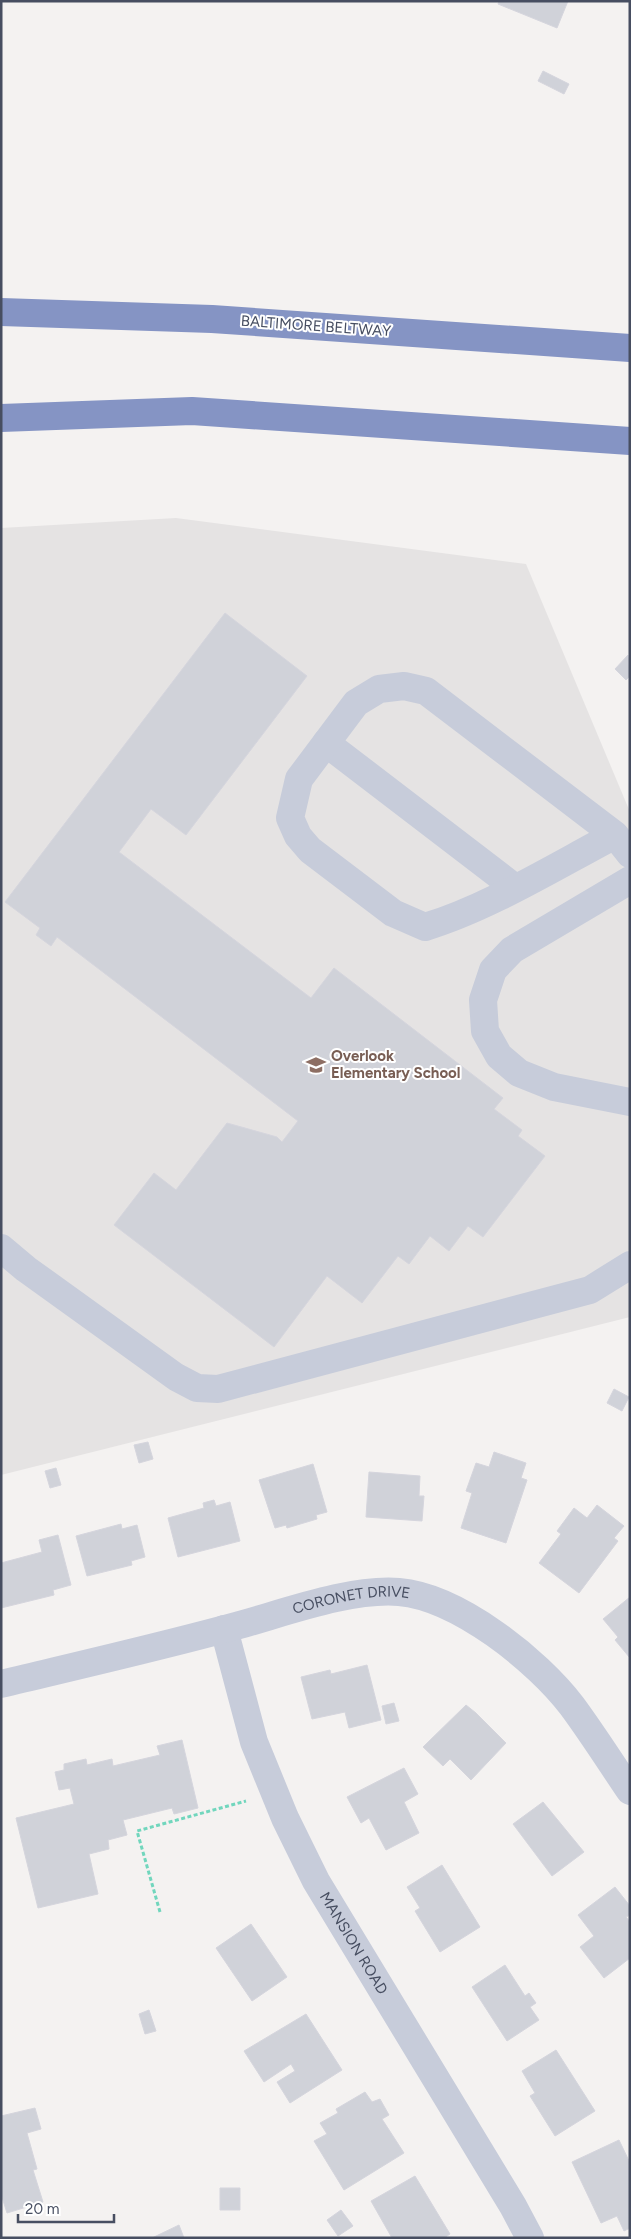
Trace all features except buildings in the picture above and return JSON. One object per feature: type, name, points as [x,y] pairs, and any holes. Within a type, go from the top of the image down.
[{"type":"highway","points":[[1,298],[212,319]]},
{"type":"highway","name":"BALTIMORE BELTWAY","points":[[1,312],[212,319],[630,348]]},
{"type":"highway","points":[[1,418],[192,412],[630,441]]},
{"type":"street","points":[[404,686],[426,691],[623,845],[514,888],[448,920],[425,927],[393,913],[310,850],[298,836],[290,818],[292,801],[299,779],[356,703],[379,689],[404,686]]},
{"type":"street","points":[[326,743],[514,888]]},
{"type":"street","points":[[630,880],[512,950],[493,970],[483,1000],[485,1031],[499,1056],[519,1073],[554,1087],[630,1102]]},
{"type":"street","points":[[1,1248],[26,1269],[176,1377],[197,1388],[218,1389],[590,1290],[630,1265]]},
{"type":"street","name":"CORONET DRIVE","points":[[1,1684],[224,1629],[355,1594],[399,1592],[449,1606],[494,1633],[533,1664],[571,1705],[630,1791]]},
{"type":"street","name":"MANSION ROAD","points":[[224,1629],[254,1742],[285,1818],[316,1881],[514,2206],[530,2238]]},
{"type":"path","points":[[160,1912],[137,1831],[252,1799]]},
{"type":"shaded area","name":"Overlook Elementary School","points":[[176,518],[526,564],[630,812],[630,1317],[1,1475],[1,528]]},
{"type":"place","name":"Overlook Elementary School","points":[[316,1065]]}]
